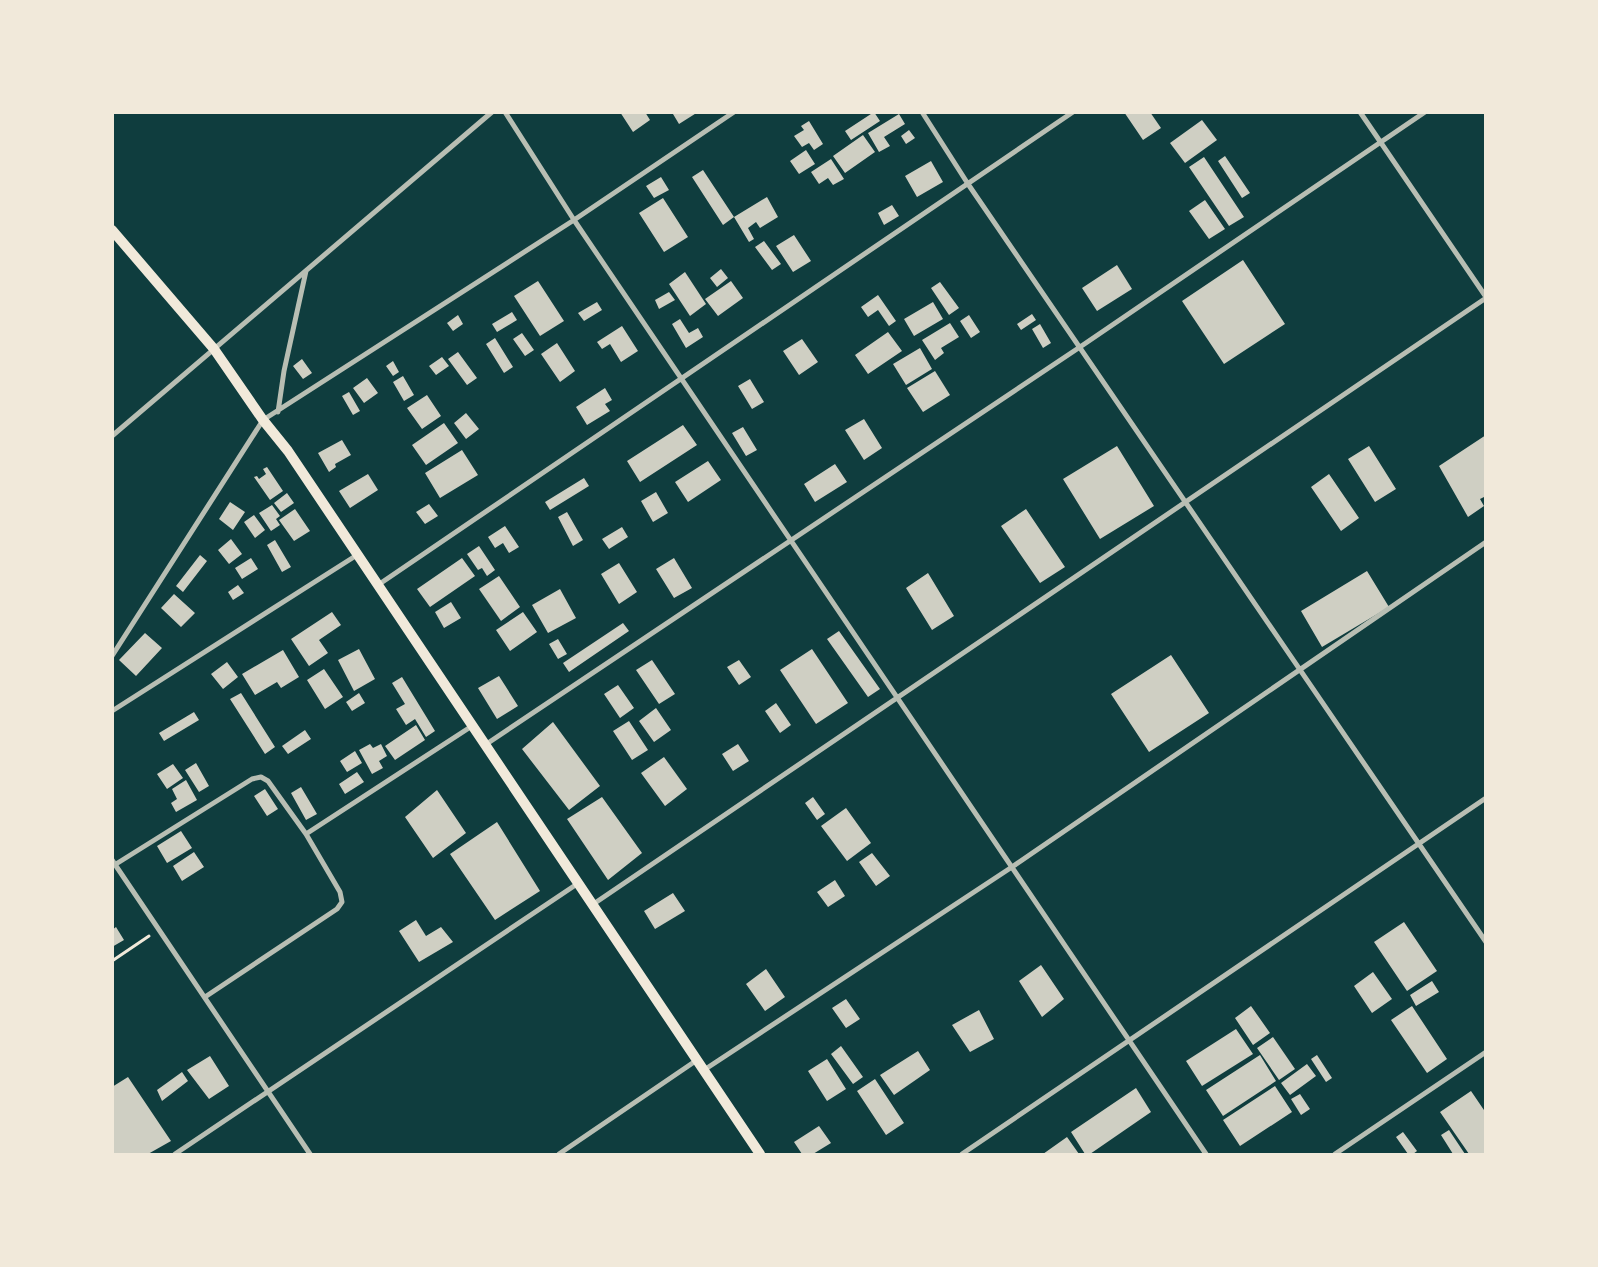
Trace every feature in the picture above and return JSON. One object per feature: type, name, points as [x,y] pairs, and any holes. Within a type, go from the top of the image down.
[{"type":"main road","points":[[112,230],[214,349],[263,420],[293,458],[577,884],[760,1154]]},
{"type":"street","points":[[505,112],[574,220],[1206,1154]]},
{"type":"street","points":[[112,656],[263,420],[574,220],[734,112]]},
{"type":"street","points":[[922,112],[968,184],[1486,942]]},
{"type":"street","points":[[378,585],[1073,112]]},
{"type":"street","points":[[592,906],[1486,297],[1360,112]]},
{"type":"street","points":[[485,745],[1080,347],[1425,112]]},
{"type":"street","points":[[112,436],[489,113]]},
{"type":"street","points":[[278,412],[284,371],[306,270]]},
{"type":"street","points":[[704,1070],[1012,867],[1486,542]]},
{"type":"street","points":[[112,711],[357,555]]},
{"type":"street","points":[[306,834],[472,726]]},
{"type":"street","points":[[205,997],[337,909],[342,902],[340,892],[306,834],[268,781],[262,777],[252,779],[114,862],[310,1154]]},
{"type":"street","points":[[962,1154],[1486,798]]},
{"type":"street","points":[[175,1154],[577,884]]},
{"type":"street","points":[[1335,1154],[1486,1052]]},
{"type":"street","points":[[560,1154],[697,1059]]},
{"type":"path","points":[[112,961],[159,928]]},
{"type":"building","points":[[620,112],[645,112],[650,120],[633,132]]},
{"type":"building","points":[[676,112],[698,112],[679,124],[673,114]]},
{"type":"building","points":[[874,112],[880,121],[851,140],[845,131]]},
{"type":"building","points":[[1124,112],[1150,112],[1161,128],[1143,140]]},
{"type":"building","points":[[899,114],[905,124],[884,137],[890,146],[879,152],[868,133]]},
{"type":"building","points":[[1202,120],[1217,140],[1185,163],[1170,143]]},
{"type":"building","points":[[809,121],[823,144],[814,150],[809,143],[802,147],[794,136],[804,130],[801,126]]},
{"type":"building","points":[[909,130],[915,138],[906,144],[901,136]]},
{"type":"building","points":[[863,135],[875,152],[845,173],[833,156]]},
{"type":"building","points":[[806,150],[815,164],[799,174],[790,161]]},
{"type":"building","points":[[1225,156],[1250,193],[1242,198],[1218,161]]},
{"type":"building","points":[[1204,157],[1244,217],[1229,226],[1189,167]]},
{"type":"building","points":[[831,159],[844,179],[833,185],[828,178],[819,184],[811,172]]},
{"type":"building","points":[[931,161],[943,182],[917,197],[905,176]]},
{"type":"building","points":[[703,170],[734,217],[723,225],[692,177]]},
{"type":"building","points":[[661,177],[669,190],[654,198],[646,186]]},
{"type":"building","points":[[767,197],[778,217],[760,228],[756,222],[748,228],[754,239],[749,242],[734,217]]},
{"type":"building","points":[[663,198],[688,237],[664,252],[639,213]]},
{"type":"building","points":[[1205,200],[1225,229],[1209,239],[1189,211]]},
{"type":"building","points":[[892,205],[899,216],[884,225],[878,213]]},
{"type":"building","points":[[794,235],[811,261],[793,272],[776,246]]},
{"type":"building","points":[[764,241],[781,264],[772,270],[755,247]]},
{"type":"building","points":[[1243,260],[1285,324],[1224,364],[1182,301]]},
{"type":"building","points":[[1117,265],[1132,289],[1097,311],[1082,288]]},
{"type":"building","points":[[721,269],[728,278],[717,287],[710,278]]},
{"type":"building","points":[[685,272],[706,304],[690,316],[669,284]]},
{"type":"building","points":[[538,281],[564,321],[540,336],[514,296]]},
{"type":"building","points":[[731,281],[743,298],[718,316],[705,299]]},
{"type":"building","points":[[940,282],[959,308],[949,315],[931,288]]},
{"type":"building","points":[[669,292],[675,300],[659,309],[655,300]]},
{"type":"building","points":[[878,295],[896,321],[889,326],[878,310],[868,317],[861,307]]},
{"type":"building","points":[[597,302],[602,310],[584,321],[578,313]]},
{"type":"building","points":[[933,302],[943,319],[914,336],[904,319]]},
{"type":"building","points":[[512,312],[517,320],[497,332],[492,324]]},
{"type":"building","points":[[1032,314],[1036,320],[1021,330],[1017,324]]},
{"type":"building","points":[[458,315],[463,324],[453,331],[447,323]]},
{"type":"building","points":[[969,315],[980,332],[971,338],[960,321]]},
{"type":"building","points":[[680,319],[689,333],[698,328],[703,337],[686,348],[672,324]]},
{"type":"building","points":[[950,323],[959,337],[941,348],[944,353],[935,360],[922,340]]},
{"type":"building","points":[[1040,324],[1051,343],[1043,348],[1032,329]]},
{"type":"building","points":[[622,326],[638,351],[621,362],[610,344],[602,349],[597,342]]},
{"type":"building","points":[[888,332],[902,351],[868,374],[855,355]]},
{"type":"building","points":[[522,333],[534,350],[525,356],[513,339]]},
{"type":"building","points":[[495,338],[513,367],[504,373],[486,344]]},
{"type":"building","points":[[802,339],[818,362],[799,375],[783,351]]},
{"type":"building","points":[[557,343],[575,371],[560,382],[541,354]]},
{"type":"building","points":[[920,348],[932,369],[906,385],[893,364]]},
{"type":"building","points":[[458,352],[477,378],[467,385],[448,359]]},
{"type":"building","points":[[442,357],[449,366],[436,375],[429,366]]},
{"type":"building","points":[[302,359],[312,373],[303,379],[293,366]]},
{"type":"building","points":[[393,361],[399,372],[393,376],[386,366]]},
{"type":"building","points":[[935,371],[950,395],[923,412],[907,388]]},
{"type":"building","points":[[403,376],[414,395],[404,401],[393,382]]},
{"type":"building","points":[[367,378],[378,393],[364,403],[353,388]]},
{"type":"building","points":[[750,379],[764,402],[752,409],[738,386]]},
{"type":"building","points":[[605,388],[612,400],[605,404],[610,411],[587,425],[576,407]]},
{"type":"building","points":[[349,392],[360,411],[353,415],[342,396]]},
{"type":"building","points":[[427,395],[441,416],[422,429],[407,408]]},
{"type":"building","points":[[466,413],[479,429],[466,439],[454,423]]},
{"type":"building","points":[[864,419],[882,448],[864,460],[845,430]]},
{"type":"building","points":[[444,423],[458,443],[426,465],[412,445]]},
{"type":"building","points":[[683,425],[697,445],[640,482],[627,461]]},
{"type":"building","points":[[743,427],[757,450],[746,456],[732,433]]},
{"type":"building","points":[[1486,435],[1486,499],[1484,497],[1480,499],[1484,506],[1468,517],[1439,466]]},
{"type":"building","points":[[342,440],[351,455],[335,464],[336,467],[329,472],[318,453]]},
{"type":"building","points":[[1117,446],[1154,506],[1100,539],[1063,479]]},
{"type":"building","points":[[1369,446],[1396,489],[1375,502],[1348,459]]},
{"type":"building","points":[[462,450],[478,475],[440,498],[425,473]]},
{"type":"building","points":[[708,461],[721,480],[688,502],[675,482]]},
{"type":"building","points":[[835,464],[847,482],[815,502],[804,484]]},
{"type":"building","points":[[267,467],[283,491],[270,500],[254,477],[257,476],[259,479],[266,474],[263,469]]},
{"type":"building","points":[[368,474],[378,490],[350,508],[339,491]]},
{"type":"building","points":[[1329,474],[1359,518],[1341,531],[1311,487]]},
{"type":"building","points":[[584,478],[589,486],[550,510],[545,502]]},
{"type":"building","points":[[656,492],[668,513],[653,522],[641,501]]},
{"type":"building","points":[[287,493],[294,503],[281,512],[274,503]]},
{"type":"building","points":[[230,502],[245,512],[233,530],[219,519]]},
{"type":"building","points":[[429,504],[438,516],[425,524],[416,512]]},
{"type":"building","points":[[272,505],[280,516],[276,519],[280,525],[271,531],[259,513]]},
{"type":"building","points":[[295,509],[310,531],[294,541],[279,520]]},
{"type":"building","points":[[1026,509],[1065,567],[1040,583],[1001,526]]},
{"type":"building","points":[[567,512],[583,540],[573,546],[558,517]]},
{"type":"building","points":[[254,515],[265,530],[255,538],[244,522]]},
{"type":"building","points":[[505,526],[519,547],[509,553],[503,543],[495,548],[488,537]]},
{"type":"building","points":[[622,527],[628,537],[609,549],[602,539]]},
{"type":"building","points":[[231,539],[242,554],[229,564],[218,550]]},
{"type":"building","points":[[275,540],[291,567],[282,572],[267,545]]},
{"type":"building","points":[[479,546],[495,570],[487,576],[482,568],[478,570],[467,554]]},
{"type":"building","points":[[200,555],[207,561],[183,592],[176,586]]},
{"type":"building","points":[[251,558],[258,569],[242,579],[235,568]]},
{"type":"building","points":[[462,558],[475,576],[430,607],[417,589]]},
{"type":"building","points":[[674,558],[692,588],[674,598],[656,569]]},
{"type":"building","points":[[619,563],[637,592],[619,604],[601,574]]},
{"type":"building","points":[[1367,571],[1389,607],[1322,647],[1301,611]]},
{"type":"building","points":[[928,573],[954,616],[932,630],[906,588]]},
{"type":"building","points":[[499,576],[520,607],[501,621],[479,589]]},
{"type":"building","points":[[238,585],[244,593],[233,600],[228,592]]},
{"type":"building","points":[[560,589],[576,618],[548,633],[532,605]]},
{"type":"building","points":[[174,594],[195,613],[181,627],[161,608]]},
{"type":"building","points":[[451,602],[461,618],[444,628],[435,612]]},
{"type":"building","points":[[332,612],[341,625],[319,640],[328,653],[309,666],[291,639]]},
{"type":"building","points":[[523,612],[537,632],[510,651],[496,630]]},
{"type":"building","points":[[623,623],[629,631],[569,672],[563,663]]},
{"type":"building","points":[[839,631],[880,689],[868,697],[827,639]]},
{"type":"building","points":[[145,633],[162,648],[136,676],[119,660]]},
{"type":"building","points":[[558,639],[567,654],[558,659],[549,644]]},
{"type":"building","points":[[359,649],[375,679],[354,691],[338,660]]},
{"type":"building","points":[[812,649],[848,703],[816,724],[780,670]]},
{"type":"building","points":[[283,650],[299,677],[281,688],[277,682],[255,695],[242,674]]},
{"type":"building","points":[[1171,655],[1209,713],[1149,752],[1111,694]]},
{"type":"building","points":[[652,660],[675,694],[659,704],[636,670]]},
{"type":"building","points":[[739,660],[751,677],[739,685],[727,667]]},
{"type":"building","points":[[227,662],[238,677],[223,689],[211,674]]},
{"type":"building","points":[[324,669],[343,697],[325,709],[307,680]]},
{"type":"building","points":[[499,676],[518,706],[497,719],[478,688]]},
{"type":"building","points":[[402,677],[435,731],[426,737],[415,719],[406,725],[396,709],[405,704],[392,683]]},
{"type":"building","points":[[618,685],[634,708],[620,718],[604,694]]},
{"type":"building","points":[[241,693],[275,747],[265,754],[230,699]]},
{"type":"building","points":[[359,693],[365,703],[352,711],[346,702]]},
{"type":"building","points":[[776,703],[791,725],[780,733],[765,711]]},
{"type":"building","points":[[656,708],[671,730],[654,742],[639,721]]},
{"type":"building","points":[[194,712],[199,720],[164,741],[159,733]]},
{"type":"building","points":[[629,721],[648,750],[632,760],[613,731]]},
{"type":"building","points":[[553,722],[600,786],[569,810],[522,749]]},
{"type":"building","points":[[416,725],[425,740],[395,760],[385,746]]},
{"type":"building","points":[[305,730],[311,739],[288,754],[282,746]]},
{"type":"building","points":[[370,744],[373,748],[381,744],[387,756],[379,761],[383,768],[372,774],[359,750]]},
{"type":"building","points":[[738,744],[749,761],[733,771],[722,754]]},
{"type":"building","points":[[355,751],[362,763],[347,772],[340,761]]},
{"type":"building","points":[[664,757],[687,789],[665,806],[641,773]]},
{"type":"building","points":[[196,763],[209,786],[199,792],[185,770]]},
{"type":"building","points":[[173,764],[183,778],[167,789],[157,774]]},
{"type":"building","points":[[357,772],[364,782],[345,794],[339,784]]},
{"type":"building","points":[[186,780],[197,800],[176,812],[171,803],[177,799],[172,789]]},
{"type":"building","points":[[301,787],[317,814],[306,820],[291,793]]},
{"type":"building","points":[[265,789],[278,809],[267,816],[254,796]]},
{"type":"building","points":[[437,790],[466,833],[433,858],[405,817]]},
{"type":"building","points":[[602,797],[642,853],[608,880],[567,819]]},
{"type":"building","points":[[813,797],[825,814],[817,820],[805,803]]},
{"type":"building","points":[[846,808],[871,843],[847,861],[821,826]]},
{"type":"building","points":[[497,822],[540,891],[495,920],[450,854]]},
{"type":"building","points":[[181,831],[192,848],[167,863],[157,846]]},
{"type":"building","points":[[194,852],[204,867],[182,881],[173,866]]},
{"type":"building","points":[[872,853],[890,876],[876,886],[859,862]]},
{"type":"building","points":[[835,880],[845,896],[828,907],[817,892]]},
{"type":"building","points":[[673,893],[685,911],[655,929],[644,911]]},
{"type":"building","points":[[416,920],[426,936],[441,927],[453,942],[419,962],[399,931]]},
{"type":"building","points":[[1404,922],[1437,971],[1407,991],[1374,942]]},
{"type":"building","points":[[116,927],[124,940],[112,947],[112,930]]},
{"type":"building","points":[[1041,965],[1064,999],[1042,1017],[1019,981]]},
{"type":"building","points":[[766,969],[785,997],[765,1011],[746,984]]},
{"type":"building","points":[[1373,972],[1392,999],[1372,1013],[1354,986]]},
{"type":"building","points":[[1432,981],[1439,992],[1416,1006],[1410,995]]},
{"type":"building","points":[[846,999],[860,1019],[846,1028],[832,1008]]},
{"type":"building","points":[[1251,1006],[1270,1033],[1253,1045],[1235,1018]]},
{"type":"building","points":[[1412,1006],[1447,1059],[1427,1073],[1391,1020]]},
{"type":"building","points":[[979,1010],[994,1039],[970,1052],[952,1025]]},
{"type":"building","points":[[1236,1029],[1253,1054],[1202,1086],[1186,1061]]},
{"type":"building","points":[[1273,1037],[1295,1069],[1279,1080],[1257,1048]]},
{"type":"building","points":[[841,1046],[863,1077],[853,1084],[831,1054]]},
{"type":"building","points":[[918,1051],[930,1070],[894,1095],[880,1075]]},
{"type":"building","points":[[1260,1055],[1276,1081],[1223,1116],[1206,1090]]},
{"type":"building","points":[[1317,1055],[1332,1078],[1326,1082],[1311,1059]]},
{"type":"building","points":[[210,1056],[229,1086],[209,1099],[187,1070]]},
{"type":"building","points":[[827,1059],[846,1089],[827,1101],[808,1071]]},
{"type":"building","points":[[1307,1064],[1316,1076],[1290,1095],[1281,1083]]},
{"type":"building","points":[[182,1072],[188,1081],[162,1101],[157,1090]]},
{"type":"building","points":[[128,1077],[171,1141],[148,1154],[112,1154],[112,1087]]},
{"type":"building","points":[[875,1079],[904,1123],[886,1135],[857,1091]]},
{"type":"building","points":[[1275,1086],[1292,1112],[1240,1146],[1223,1120]]},
{"type":"building","points":[[1136,1088],[1151,1112],[1090,1154],[1085,1154],[1071,1132]]},
{"type":"building","points":[[1471,1091],[1486,1113],[1486,1154],[1469,1154],[1440,1112]]},
{"type":"building","points":[[1300,1094],[1310,1109],[1301,1115],[1291,1099]]},
{"type":"building","points":[[819,1126],[831,1143],[813,1154],[802,1154],[794,1142]]},
{"type":"building","points":[[1449,1130],[1465,1154],[1453,1154],[1441,1135]]},
{"type":"building","points":[[1403,1132],[1417,1151],[1413,1154],[1408,1154],[1396,1137]]},
{"type":"building","points":[[1067,1137],[1079,1154],[1043,1154]]}]
